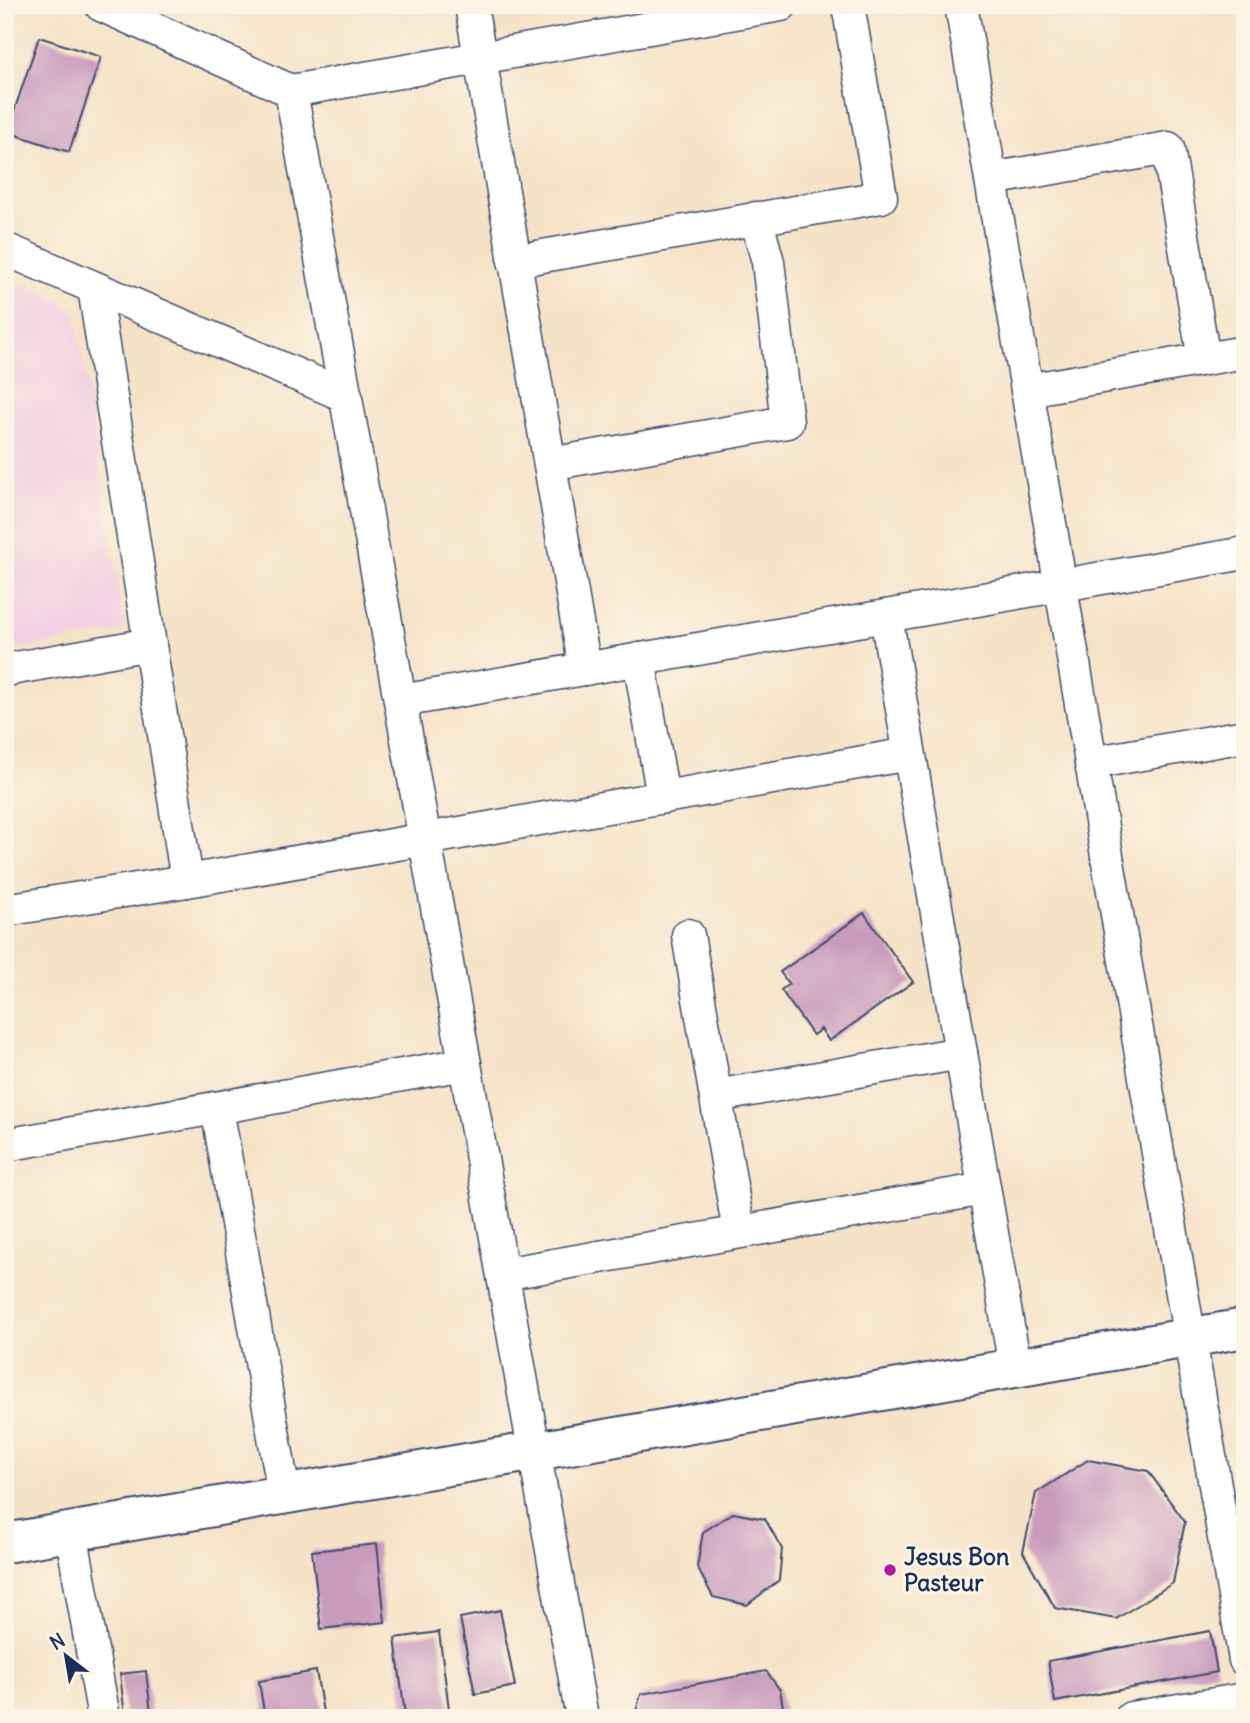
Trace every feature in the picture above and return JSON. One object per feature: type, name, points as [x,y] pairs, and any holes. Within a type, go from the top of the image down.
[{"type":"street","points":[[471,5],[585,669]]},
{"type":"street","points":[[108,7],[291,91],[780,5]]},
{"type":"street","points":[[514,261],[881,197],[848,5]]},
{"type":"street","points":[[961,5],[1245,1660]]},
{"type":"street","points":[[291,91],[503,1273],[579,1717]]},
{"type":"street","points":[[991,179],[1168,148],[1204,359]]},
{"type":"street","points":[[550,464],[788,422],[768,262],[756,218]]},
{"type":"street","points":[[13,259],[94,288],[346,396]]},
{"type":"street","points":[[94,288],[187,881]]},
{"type":"street","points":[[1027,390],[1245,352]]},
{"type":"street","points":[[401,701],[1245,553]]},
{"type":"street","points":[[886,616],[1014,1367]]},
{"type":"street","points":[[5,670],[150,644]]},
{"type":"street","points":[[639,659],[663,797]]},
{"type":"street","points":[[1091,763],[1245,736]]},
{"type":"street","points":[[5,910],[187,881],[909,754]]},
{"type":"street","points":[[688,934],[739,1232]]},
{"type":"street","points":[[716,1096],[961,1053]]},
{"type":"street","points":[[5,1145],[465,1064]]},
{"type":"street","points":[[218,1108],[284,1494]]},
{"type":"street","points":[[503,1273],[984,1189]]},
{"type":"street","points":[[5,1543],[1245,1328]]},
{"type":"street","points":[[71,1531],[104,1718]]},
{"type":"street","points":[[1131,1718],[1245,1699]]},
{"type":"shaded area","points":[[27,284],[75,311],[125,630],[5,651],[5,294]]},
{"type":"building","points":[[39,37],[101,57],[69,152],[7,132]]},
{"type":"building","points":[[864,913],[913,982],[829,1041],[821,1029],[813,1035],[781,990],[789,984],[780,972]]},
{"type":"building","points":[[1088,1460],[1148,1471],[1185,1522],[1173,1583],[1116,1619],[1055,1608],[1023,1552],[1036,1493]]},
{"type":"building","points":[[733,1513],[765,1519],[782,1549],[779,1580],[747,1605],[713,1597],[697,1567],[703,1532]]},
{"type":"building","points":[[377,1544],[385,1622],[321,1629],[312,1551]]},
{"type":"building","points":[[500,1610],[515,1686],[475,1694],[460,1618]]},
{"type":"building","points":[[1210,1631],[1217,1672],[1055,1702],[1048,1661]]},
{"type":"building","points":[[439,1632],[449,1709],[405,1715],[395,1638]]},
{"type":"building","points":[[146,1671],[151,1713],[125,1716],[120,1674]]},
{"type":"building","points":[[316,1671],[324,1718],[265,1718],[259,1681]]},
{"type":"building","points":[[766,1671],[780,1690],[785,1718],[634,1718],[641,1694]]},
{"type":"place","name":"Jesus Bon Pasteur","points":[[890,1570]]}]
